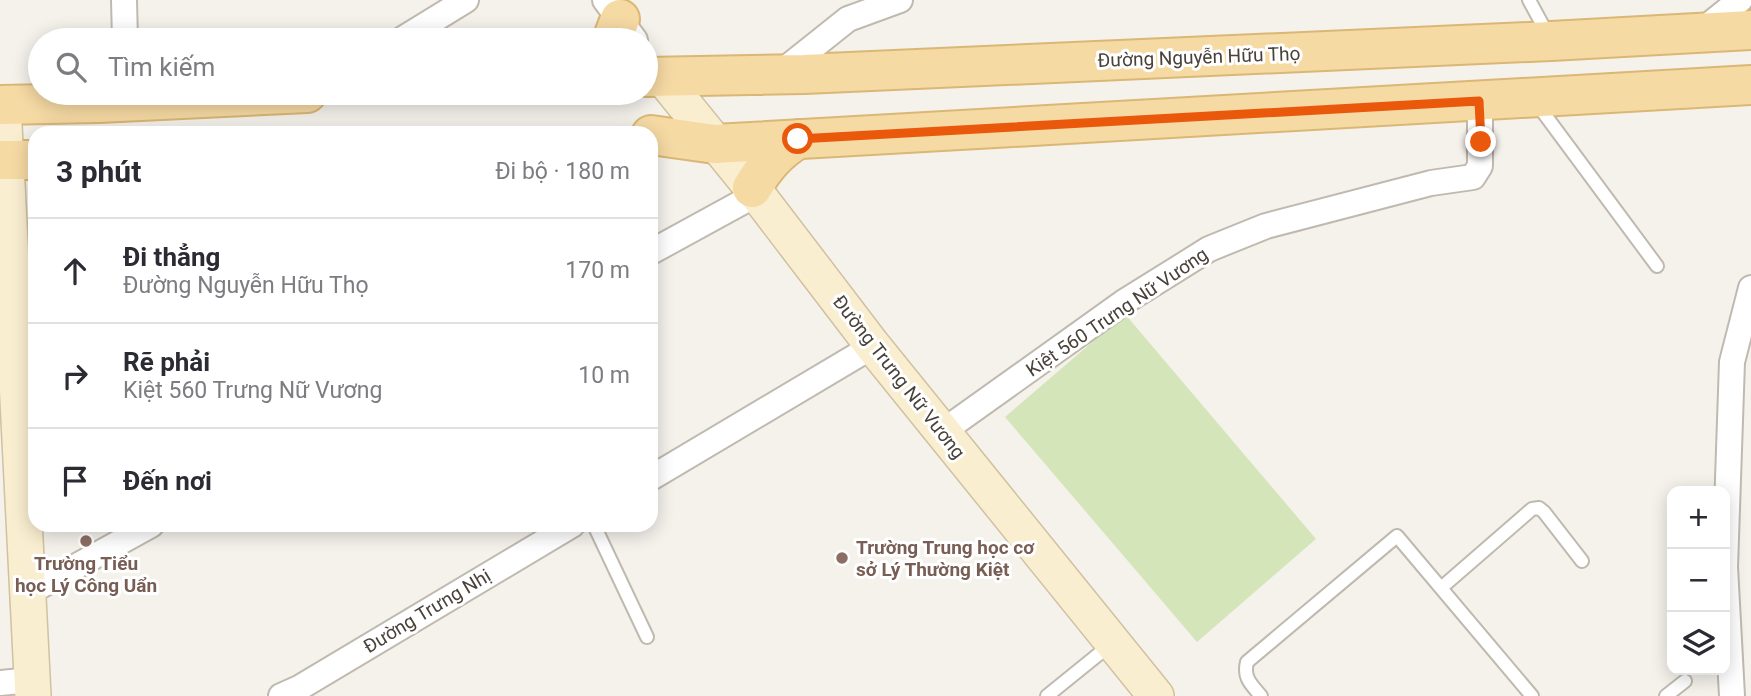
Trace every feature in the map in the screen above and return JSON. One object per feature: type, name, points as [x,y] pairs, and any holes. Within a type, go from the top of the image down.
[{"type":"main road","name":"Đường Nguyễn Hữu Thọ","points":[[658,70],[779,74],[1751,30]]},
{"type":"main road","name":"Đường Trưng Nữ Vương","points":[[658,78],[754,191],[873,346],[1156,696]]},
{"type":"main road","points":[[658,136],[715,144],[1751,85]]},
{"type":"main road","points":[[21,686],[26,594],[10,440],[14,160],[1,105],[28,103]]},
{"type":"main road","points":[[754,191],[771,159],[798,139]]},
{"type":"street","points":[[124,0],[125,28]]},
{"type":"street","points":[[420,28],[466,0]]},
{"type":"street","points":[[779,74],[848,19],[900,0]]},
{"type":"street","points":[[1699,33],[1740,0]]},
{"type":"street","name":"Kiệt 560 Trưng Nữ Vương","points":[[942,432],[1124,302],[1209,249],[1265,226],[1432,183],[1473,177],[1480,166],[1479,101]]},
{"type":"street","points":[[658,248],[754,191]]},
{"type":"street","points":[[1732,696],[1725,567],[1732,362],[1751,288]]},
{"type":"street","points":[[658,474],[873,346]]},
{"type":"street","points":[[26,594],[138,532]]},
{"type":"street","name":"Đường Trưng Nhị","points":[[294,693],[560,532]]},
{"type":"lane","points":[[1529,0],[1551,41]]},
{"type":"lane","points":[[1533,98],[1657,267]]},
{"type":"lane","points":[[1441,588],[1532,509],[1539,508],[1544,512],[1582,561]]},
{"type":"lane","points":[[597,532],[647,637]]},
{"type":"lane","points":[[1261,696],[1247,680],[1244,672],[1247,662],[1397,536],[1532,696]]},
{"type":"lane","points":[[1047,696],[1113,643]]},
{"type":"lane","points":[[1666,696],[1685,681]]},
{"type":"green space","points":[[1125,314],[1316,539],[1197,642],[1005,417]]},
{"type":"place","name":"Trường Tiểu học Lý Công Uẩn","points":[[86,541]]},
{"type":"place","name":"Trường Trung học cơ sở Lý Thường Kiệt","points":[[842,558]]},
{"type":"route","points":[[798,139],[1479,101],[1481,142]]}]
